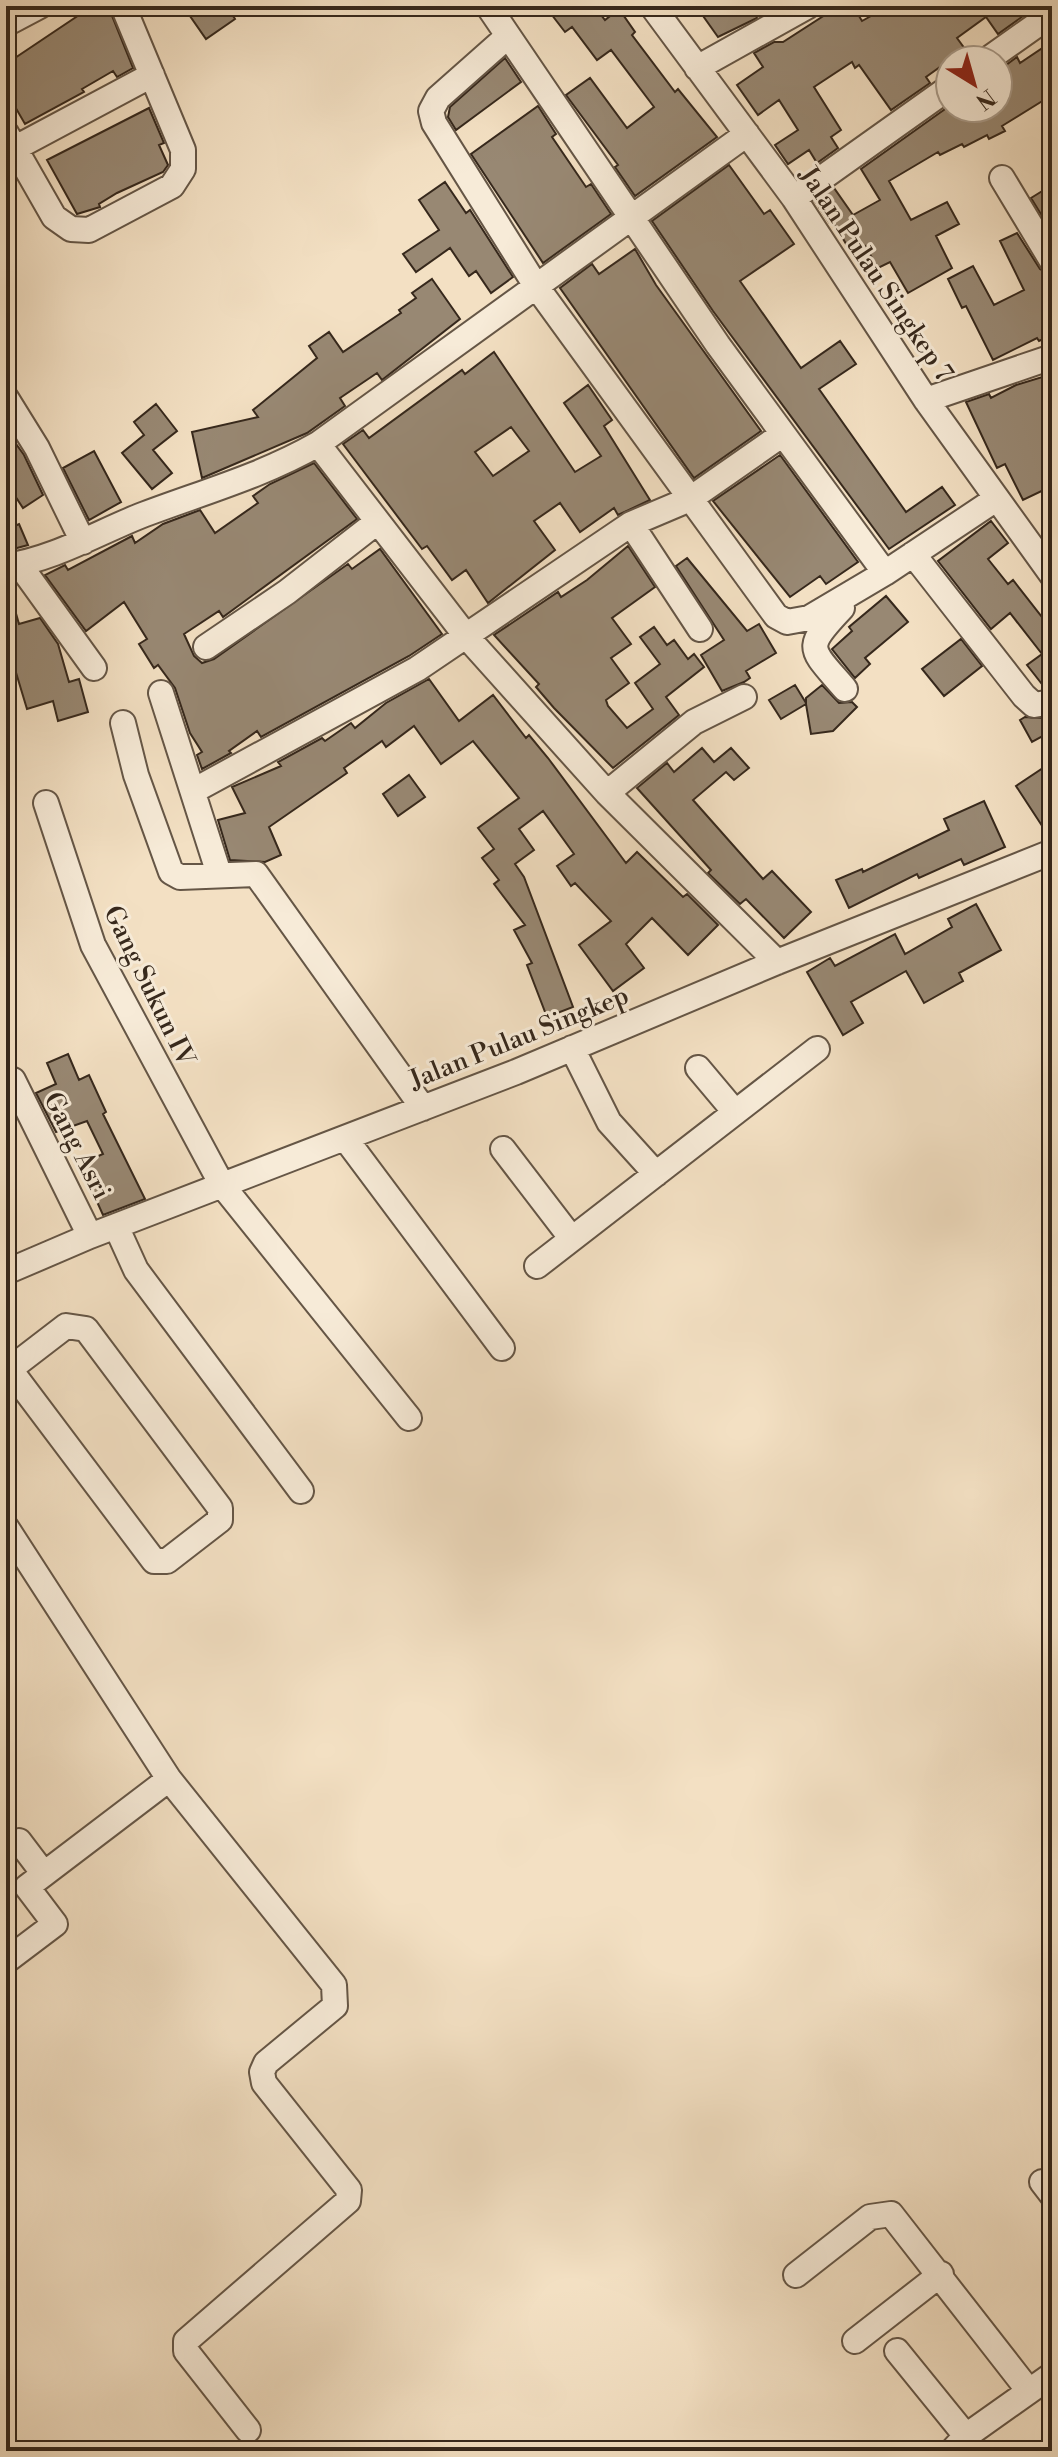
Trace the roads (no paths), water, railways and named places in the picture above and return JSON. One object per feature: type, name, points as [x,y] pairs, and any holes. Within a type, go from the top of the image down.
[{"type":"street","points":[[6,24],[40,6]]},
{"type":"street","points":[[123,6],[152,75],[183,150],[183,169],[172,186],[89,230],[71,229],[54,217],[9,145],[152,75]]},
{"type":"street","points":[[488,6],[631,219],[885,573]]},
{"type":"street","name":"Jalan Pulau Singkep 7","points":[[652,6],[794,198],[926,400],[1052,575]]},
{"type":"street","points":[[697,68],[808,6]]},
{"type":"street","points":[[1010,44],[1052,14]]},
{"type":"street","points":[[508,36],[438,98],[431,111],[434,123],[536,286],[767,607],[781,620],[809,618],[885,573],[996,499]]},
{"type":"street","points":[[794,198],[934,98]]},
{"type":"street","points":[[94,668],[12,565],[83,542],[137,517],[255,476],[318,444],[747,134]]},
{"type":"street","points":[[1002,178],[1052,261]]},
{"type":"street","points":[[926,400],[1052,357]]},
{"type":"street","points":[[6,398],[37,448],[83,542]]},
{"type":"street","points":[[195,790],[417,669],[631,524],[690,499],[783,434]]},
{"type":"street","points":[[318,444],[466,636],[607,793],[777,962]]},
{"type":"street","points":[[206,647],[287,592],[377,522]]},
{"type":"street","points":[[631,524],[700,629]]},
{"type":"street","points":[[913,554],[1024,696],[1034,705],[1052,702]]},
{"type":"street","points":[[845,689],[819,658],[814,638],[863,586]]},
{"type":"street","points":[[161,693],[195,790],[219,874]]},
{"type":"street","points":[[607,793],[694,722],[744,697]]},
{"type":"street","points":[[123,723],[136,775],[168,868],[180,877],[252,872],[259,877],[423,1108]]},
{"type":"street","name":"Gang Sukun IV","points":[[46,803],[93,945],[222,1185],[409,1418]]},
{"type":"street","name":"Jalan Pulau Singkep","points":[[6,1272],[90,1236],[423,1108],[1052,852]]},
{"type":"street","points":[[572,1048],[609,1122],[656,1174]]},
{"type":"street","points":[[537,1266],[817,1049]]},
{"type":"street","points":[[698,1068],[735,1112]]},
{"type":"street","name":"Gang Asri","points":[[13,1080],[90,1236]]},
{"type":"street","points":[[345,1138],[502,1348]]},
{"type":"street","points":[[503,1149],[572,1239]]},
{"type":"street","points":[[116,1226],[136,1270],[301,1491]]},
{"type":"street","points":[[77,1324],[86,1329],[220,1508],[220,1520],[167,1561],[154,1561],[8,1366],[66,1326],[77,1324]]},
{"type":"street","points":[[6,1527],[169,1779],[334,1985],[335,2006],[266,2063],[262,2072],[264,2083],[349,2190],[348,2201],[186,2341],[186,2351],[248,2430]]},
{"type":"street","points":[[6,1961],[55,1924],[27,1887],[169,1779]]},
{"type":"street","points":[[6,1850],[19,1841],[44,1874]]},
{"type":"street","points":[[796,2275],[870,2217],[891,2214],[941,2274],[1029,2391]]},
{"type":"street","points":[[855,2341],[941,2274]]},
{"type":"street","points":[[897,2351],[959,2443],[1052,2375]]}]
